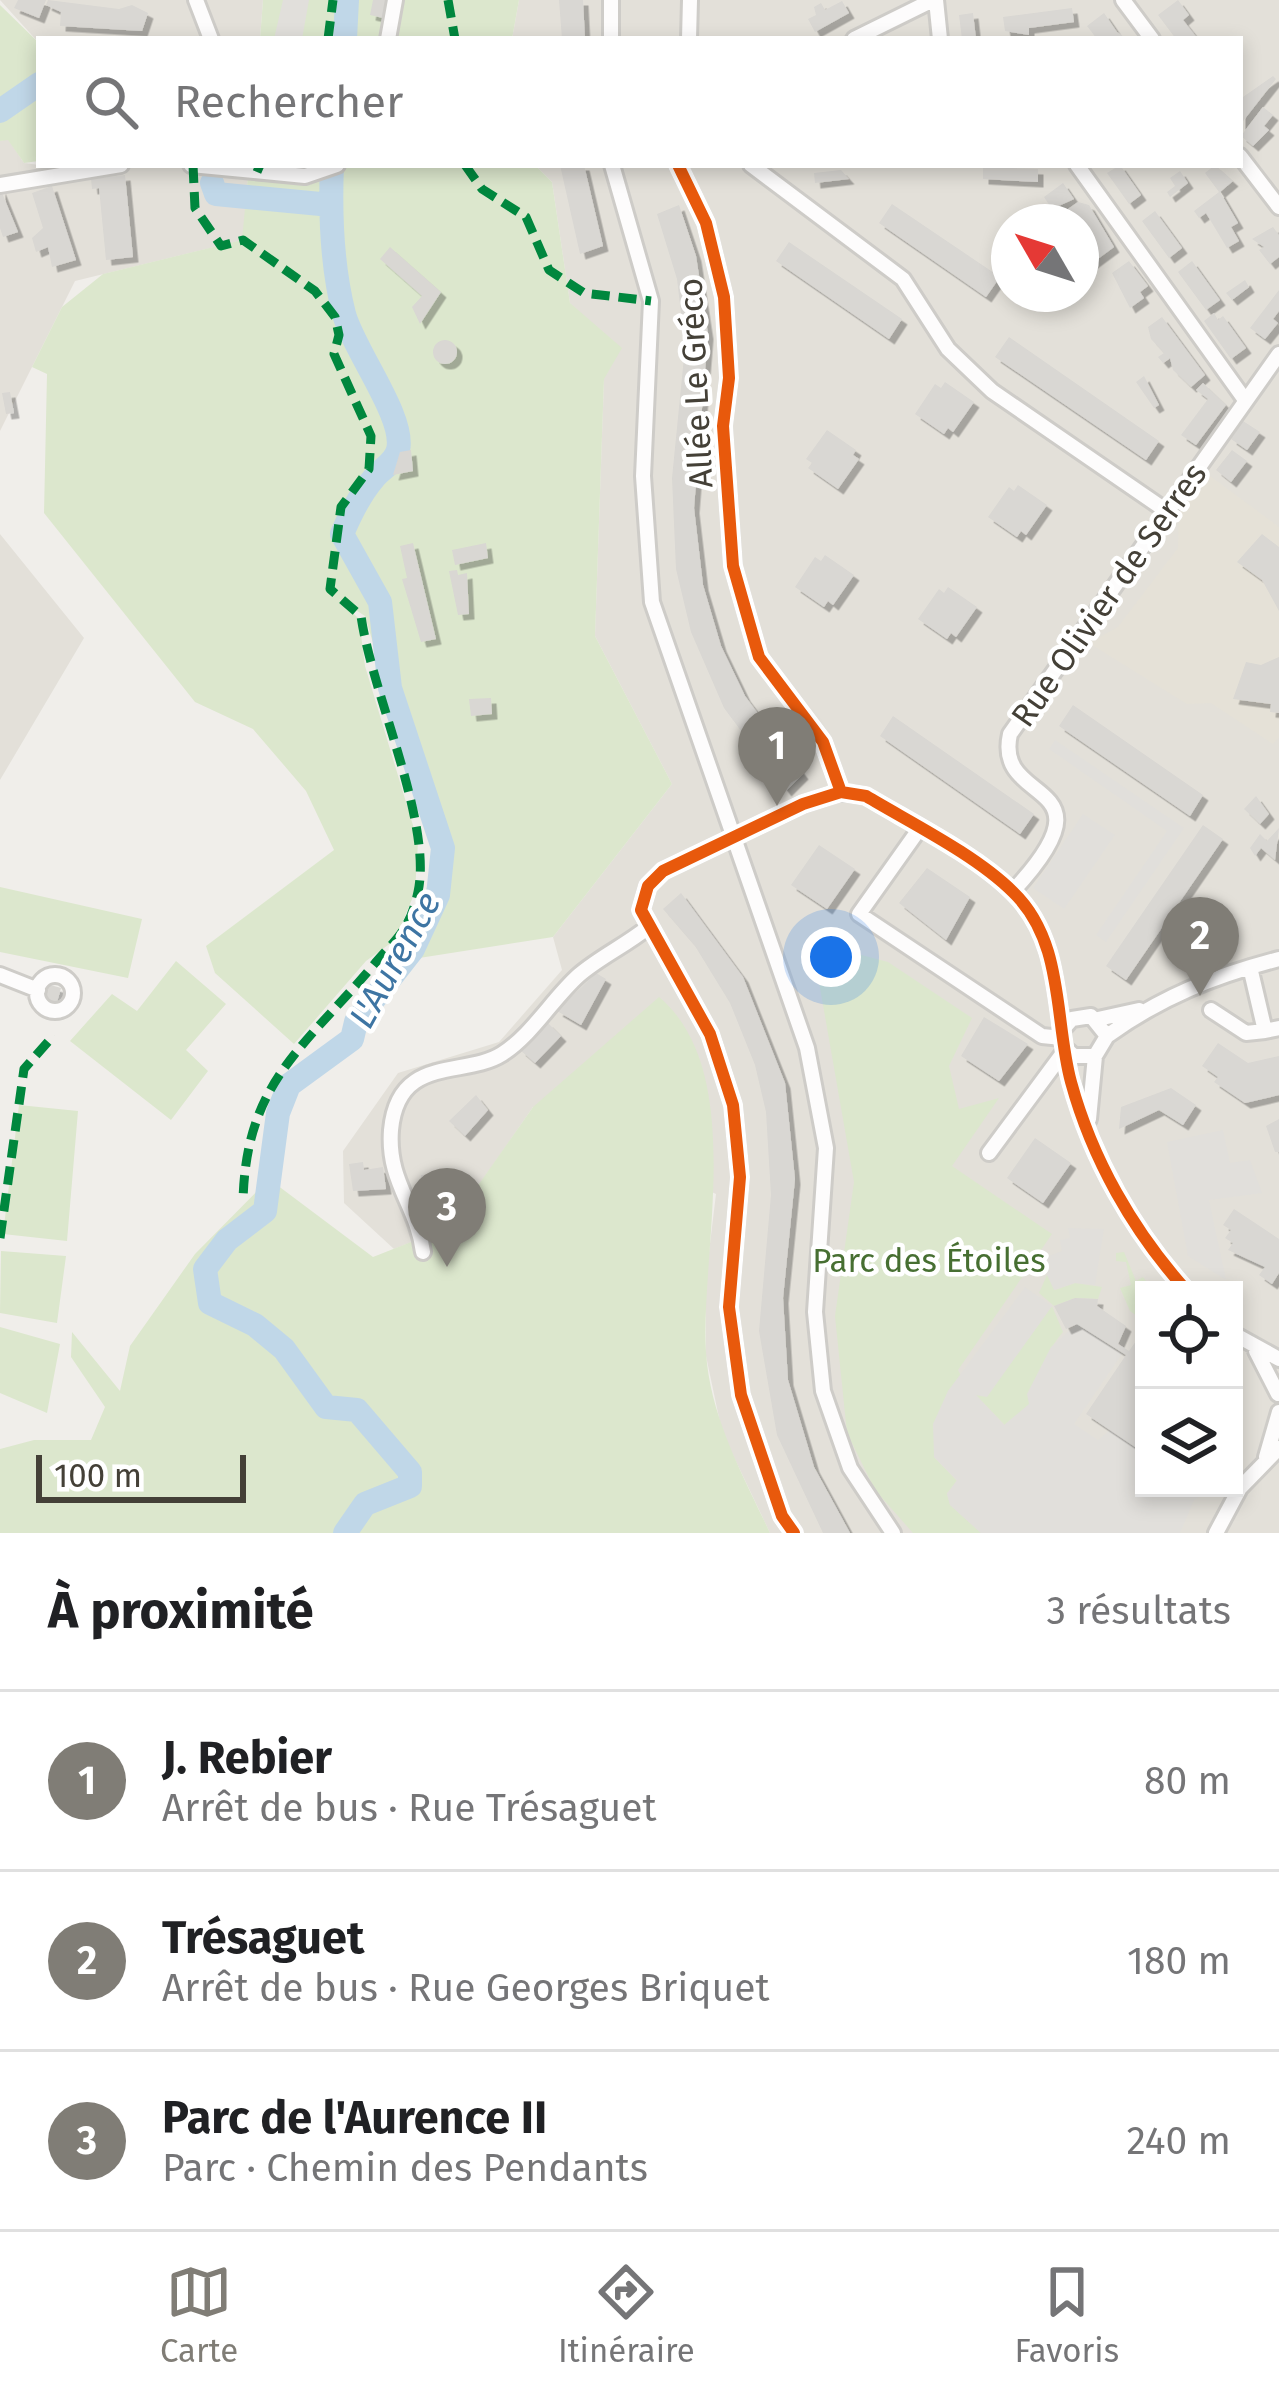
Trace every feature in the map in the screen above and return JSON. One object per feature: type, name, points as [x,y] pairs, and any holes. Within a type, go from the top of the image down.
[{"type":"street","points":[[196,0],[211,36]]},
{"type":"street","points":[[388,36],[394,0]]},
{"type":"street","points":[[611,0],[611,36]]},
{"type":"street","points":[[689,36],[690,0]]},
{"type":"street","points":[[860,36],[934,0],[940,36]]},
{"type":"street","points":[[1123,0],[1150,36]]},
{"type":"street","points":[[1243,160],[1279,208]]},
{"type":"street","points":[[0,185],[103,168]]},
{"type":"street","points":[[250,168],[319,173],[330,168]]},
{"type":"street","points":[[613,168],[651,301],[653,361],[643,476],[652,602],[823,1108],[827,1198],[815,1312],[823,1390],[850,1468],[893,1533]]},
{"type":"street","name":"Allée Le Gréco","points":[[679,168],[706,223],[724,297],[728,378],[723,426],[733,566],[760,657],[823,742],[841,792]]},
{"type":"street","points":[[755,168],[903,279],[948,349],[992,391],[1168,512]]},
{"type":"street","points":[[1079,168],[1245,400]]},
{"type":"street","name":"Rue Olivier de Serres","points":[[1013,891],[1058,832],[1059,813],[1051,797],[1011,768],[1006,751],[1010,734],[1279,354]]},
{"type":"street","points":[[794,1533],[782,1516],[741,1395],[729,1306],[740,1177],[733,1105],[710,1034],[647,928],[642,898],[654,878],[802,804],[841,792],[866,796],[1013,891],[1040,933],[1058,988],[1071,1083],[1088,1124],[1127,1214],[1179,1281]]},
{"type":"street","points":[[920,828],[859,914],[1042,1036],[1064,1038]]},
{"type":"street","points":[[423,1252],[421,1232],[392,1173],[391,1126],[399,1101],[424,1076],[444,1066],[501,1056],[579,976],[647,928]]},
{"type":"street","points":[[1088,1124],[1095,1056],[1106,1036],[1144,1009],[1204,979],[1279,959]]},
{"type":"street","points":[[1211,1010],[1246,1033],[1272,1029],[1250,967]]},
{"type":"street","points":[[0,975],[38,990]]},
{"type":"street","points":[[1058,988],[1106,1036]]},
{"type":"street","points":[[989,1153],[1064,1038],[1090,1017],[1144,1009]]},
{"type":"street","points":[[1064,1038],[1074,1056],[1095,1056]]},
{"type":"street","points":[[1243,1341],[1279,1359]]},
{"type":"street","points":[[1216,1533],[1240,1487],[1273,1452],[1278,1393],[1256,1351]]},
{"type":"shaded area","points":[[0,0],[263,0],[260,36],[36,36],[36,40]]},
{"type":"shaded area","points":[[283,0],[309,0],[303,36],[275,36]]},
{"type":"shaded area","points":[[519,0],[1279,0],[1279,1533],[770,1533],[722,1432],[706,1356],[706,1277],[716,1194],[533,1107],[450,1227],[394,1249],[344,1203],[343,1151],[398,1073],[499,1042],[562,970],[553,937],[672,784],[595,636],[604,379],[570,303],[552,182],[538,168],[1243,168],[1243,36],[513,36]]},
{"type":"shaded area","points":[[8,139],[24,163],[36,168],[249,168],[243,240],[75,281],[0,431],[0,141]]},
{"type":"shaded area","points":[[1206,473],[1279,527],[1279,737],[1273,744],[1211,703],[1187,704],[1089,643],[1118,627],[1178,548],[1179,510]]},
{"type":"shaded area","points":[[0,534],[84,638],[0,780]]},
{"type":"shaded area","points":[[1055,740],[1184,828],[1106,942],[1096,935],[1167,831],[1049,749]]},
{"type":"shaded area","points":[[1083,814],[1115,835],[1064,909],[1033,888]]},
{"type":"shaded area","points":[[1223,1130],[1230,1163],[1250,1160],[1262,1193],[1209,1200],[1226,1280],[1188,1256],[1167,1142]]},
{"type":"shaded area","points":[[1068,1228],[1104,1229],[1095,1285],[1075,1283],[1054,1290],[1044,1268],[1046,1257],[1062,1251],[1060,1240],[1070,1238]]},
{"type":"shaded area","points":[[1025,1287],[1052,1306],[987,1397],[976,1395],[1004,1425],[1029,1404],[1027,1394],[1051,1347],[1077,1324],[1122,1354],[1074,1424],[1098,1440],[1110,1430],[1135,1447],[1135,1497],[1199,1497],[1180,1533],[981,1533],[950,1505],[947,1494],[957,1480],[934,1457],[933,1424],[948,1391]]},
{"type":"green space","points":[[263,0],[519,0],[513,36],[260,36]]},
{"type":"green space","points":[[0,5],[36,40],[36,161],[24,163],[8,140],[0,141]]},
{"type":"green space","points":[[249,168],[538,168],[552,182],[570,303],[622,348],[604,379],[595,636],[672,784],[553,937],[400,961],[430,879],[432,842],[365,616],[339,599],[359,619],[365,666],[418,842],[415,892],[395,940],[366,961],[294,1044],[215,973],[206,946],[334,850],[306,791],[253,729],[195,702],[44,513],[47,374],[32,367],[62,307],[103,274],[242,240]]},
{"type":"green space","points":[[0,887],[142,919],[128,978],[0,952]]},
{"type":"green space","name":"Parc des Étoiles","points":[[812,942],[888,962],[972,1018],[949,1066],[959,1109],[999,1098],[952,1166],[1052,1234],[958,1370],[962,1378],[948,1391],[934,1457],[957,1481],[947,1493],[950,1505],[981,1533],[913,1533],[875,1490],[847,1433],[835,1316],[854,1182]]},
{"type":"green space","points":[[176,961],[226,1004],[186,1050],[208,1071],[171,1120],[70,1041],[112,994],[137,1011]]},
{"type":"green space","points":[[659,997],[686,1030],[703,1070],[714,1165],[706,1311],[709,1376],[729,1445],[770,1533],[0,1533],[0,1449],[34,1440],[91,1440],[105,1407],[71,1357],[72,1332],[120,1391],[130,1346],[195,1254],[269,1179],[373,1257],[449,1227],[533,1107]]},
{"type":"green space","points":[[19,1105],[78,1111],[67,1241],[3,1234]]},
{"type":"green space","points":[[1,1251],[66,1256],[57,1323],[0,1313]]},
{"type":"green space","points":[[1124,1252],[1136,1281],[1135,1315],[1120,1288],[1131,1285],[1126,1262],[1116,1261],[1116,1253]]},
{"type":"green space","points":[[1047,1275],[1055,1290],[1075,1283],[1102,1287],[1098,1299],[1075,1298],[1054,1306],[1039,1293]]},
{"type":"green space","points":[[1052,1306],[1063,1332],[1040,1370],[1022,1443],[976,1395],[987,1396]]},
{"type":"green space","points":[[0,1327],[60,1344],[47,1413],[0,1393]]},
{"type":"building","points":[[18,0],[46,0],[39,18],[14,8]]},
{"type":"building","points":[[48,0],[119,9],[132,5],[148,13],[142,31],[60,26],[61,12],[46,5]]},
{"type":"building","points":[[373,0],[386,0],[383,18],[370,15]]},
{"type":"building","points":[[559,0],[583,0],[585,36],[562,36]]},
{"type":"building","points":[[1178,0],[1189,15],[1183,20],[1196,36],[1174,36],[1158,15]]},
{"type":"building","points":[[842,1],[849,13],[815,32],[808,19],[816,15],[814,7],[821,3],[825,10]]},
{"type":"building","points":[[1072,8],[1074,22],[1029,28],[1029,35],[1005,31],[1003,17]]},
{"type":"building","points":[[973,13],[976,36],[962,36],[959,15]]},
{"type":"building","points":[[1104,13],[1123,36],[1095,36],[1087,26]]},
{"type":"building","points":[[1273,76],[1276,79],[1243,121],[1243,97]]},
{"type":"building","points":[[1263,107],[1273,115],[1264,126],[1269,130],[1253,146],[1243,133]]},
{"type":"building","points":[[561,168],[585,168],[603,246],[580,254]]},
{"type":"building","points":[[983,168],[1038,169],[1038,182],[983,179]]},
{"type":"building","points":[[1122,168],[1141,195],[1129,204],[1107,173]]},
{"type":"building","points":[[1218,168],[1233,181],[1220,192],[1238,223],[1231,227],[1239,241],[1227,248],[1206,213],[1199,218],[1194,211],[1219,192],[1205,173]]},
{"type":"building","points":[[841,170],[849,179],[815,183],[814,173]]},
{"type":"building","points":[[1180,171],[1188,183],[1170,197],[1167,192],[1175,186],[1170,178]]},
{"type":"building","points":[[125,175],[133,257],[106,260],[99,188],[92,189],[91,179]]},
{"type":"building","points":[[1063,183],[1074,199],[1049,204],[1044,197]]},
{"type":"building","points":[[52,186],[76,260],[52,267],[48,247],[36,252],[32,238],[43,228],[32,193]]},
{"type":"building","points":[[0,188],[18,232],[3,237],[0,228]]},
{"type":"building","points":[[892,204],[991,271],[991,290],[986,297],[879,223]]},
{"type":"building","points":[[679,205],[696,256],[708,334],[694,508],[703,585],[721,646],[745,696],[803,774],[786,791],[724,708],[691,632],[676,569],[672,478],[685,347],[677,279],[657,214]]},
{"type":"building","points":[[1155,211],[1182,248],[1169,258],[1142,221]]},
{"type":"building","points":[[1099,222],[1114,247],[1099,258]]},
{"type":"building","points":[[1273,227],[1279,235],[1279,257],[1270,264],[1259,250],[1264,247],[1252,239]]},
{"type":"building","points":[[789,242],[902,319],[889,339],[776,261]]},
{"type":"building","points":[[390,247],[441,292],[420,324],[412,307],[422,296],[380,259]]},
{"type":"building","points":[[1129,261],[1148,286],[1140,292],[1144,298],[1130,308],[1112,273]]},
{"type":"building","points":[[1192,261],[1220,300],[1206,310],[1178,272]]},
{"type":"building","points":[[1245,280],[1249,287],[1232,300],[1226,293]]},
{"type":"building","points":[[1279,290],[1279,311],[1273,319],[1278,323],[1265,339],[1250,328]]},
{"type":"building","points":[[1214,313],[1218,320],[1223,316],[1246,348],[1231,359],[1204,321]]},
{"type":"building","points":[[1162,317],[1205,375],[1191,387],[1173,370],[1170,358],[1163,363],[1158,357],[1164,353],[1151,339],[1148,327]]},
{"type":"building","points":[[1009,337],[1159,441],[1146,460],[995,357]]},
{"type":"building","points":[[445,340],[454,343],[454,361],[445,364],[436,361],[433,352],[436,343]]},
{"type":"building","points":[[1144,376],[1159,405],[1154,408],[1136,382]]},
{"type":"building","points":[[945,382],[974,402],[953,432],[948,428],[944,434],[915,414],[935,384],[941,388]]},
{"type":"building","points":[[1203,383],[1226,405],[1196,445],[1181,435],[1208,399],[1196,390]]},
{"type":"building","points":[[10,392],[14,413],[6,414],[2,393]]},
{"type":"building","points":[[1243,421],[1260,432],[1247,450],[1231,439]]},
{"type":"building","points":[[827,430],[856,450],[853,455],[859,459],[838,489],[808,468],[812,463],[806,459]]},
{"type":"building","points":[[411,450],[413,471],[393,475],[400,452]]},
{"type":"building","points":[[1232,450],[1247,461],[1231,482],[1216,470]]},
{"type":"building","points":[[1018,485],[1047,505],[1026,535],[1021,531],[1017,537],[988,517],[1009,487],[1014,491]]},
{"type":"building","points":[[1262,534],[1279,547],[1279,611],[1262,580],[1237,562]]},
{"type":"building","points":[[413,543],[436,639],[421,642],[402,579],[407,578],[400,546]]},
{"type":"building","points":[[486,543],[488,558],[455,565],[452,550]]},
{"type":"building","points":[[825,555],[854,575],[833,605],[828,601],[824,607],[795,587],[815,557],[821,561]]},
{"type":"building","points":[[457,570],[458,575],[467,573],[469,614],[458,615],[449,571]]},
{"type":"building","points":[[948,587],[977,607],[956,637],[951,633],[947,639],[918,619],[939,589],[944,593]]},
{"type":"building","points":[[1279,657],[1279,713],[1270,712],[1271,704],[1233,699],[1246,662],[1261,665]]},
{"type":"building","points":[[491,698],[492,714],[471,716],[469,699]]},
{"type":"building","points":[[1073,705],[1203,795],[1190,816],[1059,726]]},
{"type":"building","points":[[893,716],[1034,814],[1020,834],[880,736]]},
{"type":"building","points":[[1256,796],[1269,814],[1260,824],[1244,809]]},
{"type":"building","points":[[1203,825],[1223,839],[1126,980],[1106,966]]},
{"type":"building","points":[[1279,828],[1275,860],[1261,848],[1255,856],[1250,848],[1260,834],[1267,841]]},
{"type":"building","points":[[819,845],[855,869],[827,909],[791,885]]},
{"type":"building","points":[[927,868],[970,897],[946,940],[899,903]]},
{"type":"building","points":[[681,893],[743,977],[785,1083],[795,1179],[783,1298],[788,1380],[814,1467],[850,1533],[823,1533],[777,1435],[759,1331],[771,1195],[766,1112],[755,1065],[730,1003],[695,946],[663,909]]},
{"type":"building","points":[[596,973],[606,979],[581,1025],[557,1011]]},
{"type":"building","points":[[47,984],[61,988],[57,1002],[43,998]]},
{"type":"building","points":[[984,1017],[1028,1044],[999,1081],[961,1056]]},
{"type":"building","points":[[547,1022],[561,1036],[535,1063],[520,1050]]},
{"type":"building","points":[[1218,1043],[1248,1063],[1279,1056],[1279,1095],[1245,1103],[1214,1082],[1218,1077],[1202,1066]]},
{"type":"building","points":[[1171,1088],[1196,1105],[1183,1125],[1159,1110],[1119,1129],[1121,1107]]},
{"type":"building","points":[[476,1095],[488,1110],[465,1136],[449,1121]]},
{"type":"building","points":[[1279,1119],[1279,1152],[1275,1152],[1266,1126]]},
{"type":"building","points":[[1035,1138],[1071,1163],[1043,1203],[1007,1178]]},
{"type":"building","points":[[363,1162],[364,1170],[383,1167],[386,1189],[353,1191],[349,1164]]},
{"type":"building","points":[[439,1174],[440,1200],[422,1201],[421,1175]]},
{"type":"building","points":[[1234,1209],[1279,1239],[1279,1273],[1272,1284],[1259,1275],[1265,1267],[1228,1250],[1233,1243],[1225,1238],[1231,1230],[1223,1225]]},
{"type":"building","points":[[1075,1298],[1098,1299],[1097,1306],[1126,1326],[1118,1344],[1129,1351],[1135,1342],[1135,1447],[1086,1414],[1126,1355],[1077,1324],[1066,1329],[1054,1306]]},
{"type":"waterway","name":"L'Aurence","points":[[345,36],[347,0]]},
{"type":"waterway","points":[[0,111],[36,86]]},
{"type":"waterway","name":"L'Aurence","points":[[332,168],[333,240],[344,314],[398,436],[396,455],[364,491],[342,534],[380,602],[390,688],[443,848],[438,895],[413,949],[356,1022],[352,1039],[289,1085],[278,1113],[265,1211],[227,1240],[205,1269],[210,1303],[255,1325],[284,1349],[326,1407],[357,1410],[410,1472],[410,1486],[365,1504],[345,1533]]},
{"type":"waterway","points":[[212,183],[216,194],[331,205]]},
{"type":"marked path","points":[[328,36],[333,0]]},
{"type":"marked path","points":[[448,0],[454,36]]},
{"type":"marked path","points":[[193,168],[195,208],[221,246],[243,240],[315,291],[335,317],[339,335],[334,354],[371,436],[369,469],[341,507],[330,589],[361,616],[409,795],[420,864],[418,892],[406,926],[301,1047],[266,1097],[246,1161],[243,1201]]},
{"type":"marked path","points":[[257,172],[259,168]]},
{"type":"marked path","points":[[467,168],[482,189],[526,217],[549,270],[584,293],[651,301]]},
{"type":"marked path","points":[[0,1238],[24,1069],[54,1035]]},
{"type":"cycle path","points":[[679,168],[706,223],[724,297],[729,378],[723,426],[733,566],[759,657],[823,742],[841,792]]},
{"type":"cycle path","points":[[794,1533],[782,1516],[741,1395],[729,1307],[740,1177],[733,1105],[710,1034],[641,910],[648,886],[663,871],[803,804],[841,792],[866,796],[998,878],[1030,912],[1042,934],[1071,1082],[1090,1139],[1132,1219],[1179,1281]]},
{"type":"place","name":"J. Rebier","points":[[777,806]]},
{"type":"place","name":"Trésaguet","points":[[1200,996]]},
{"type":"place","name":"Parc de l'Aurence II","points":[[447,1267]]}]
